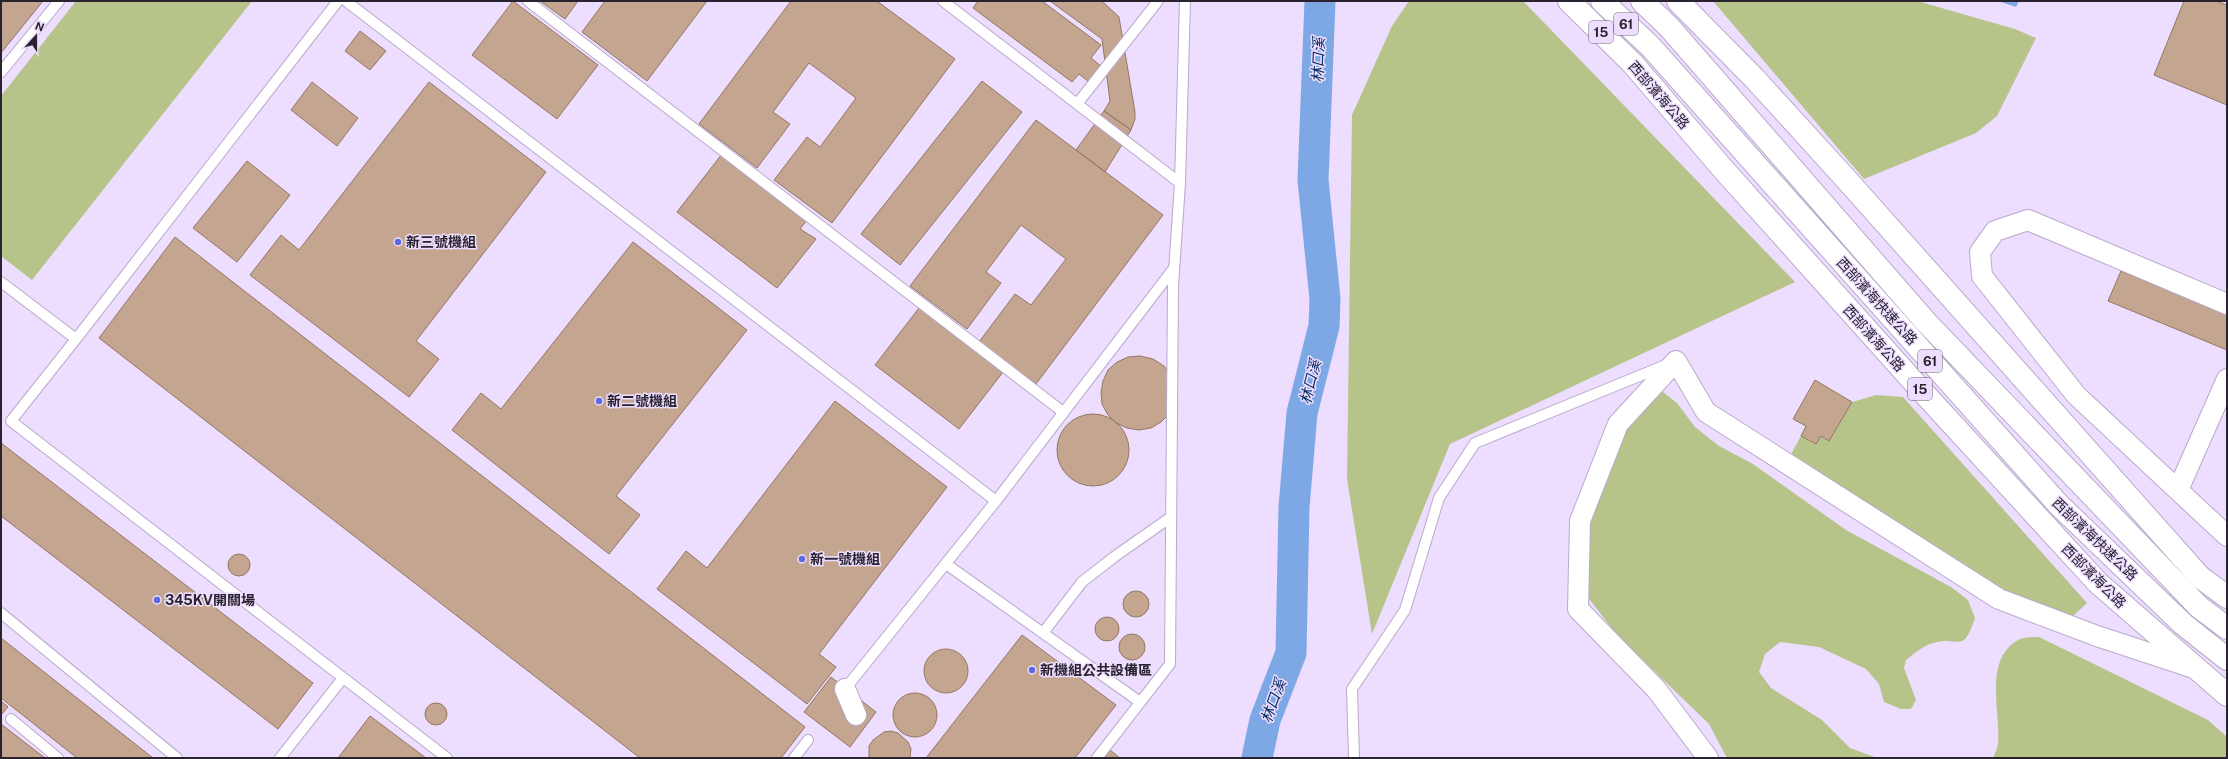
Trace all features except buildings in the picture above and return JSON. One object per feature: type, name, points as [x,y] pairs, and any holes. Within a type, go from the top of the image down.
[{"type":"main road","name":"西部濱海公路","points":[[1569,1],[1632,64],[1900,367],[2098,583],[2227,696]]},
{"type":"main road","name":"西部濱海快速公路","points":[[1602,1],[1650,46],[2060,505],[2183,624],[2227,659]]},
{"type":"main road","name":"西部濱海快速公路","points":[[1642,1],[1670,27],[1926,322],[2199,607],[2227,628]]},
{"type":"main road","points":[[1678,1],[1755,79],[1846,179],[2200,577],[2227,596]]},
{"type":"street","points":[[2227,304],[2028,220],[1995,231],[1980,252],[1982,276],[2076,395],[2227,536]]},
{"type":"street","points":[[1708,758],[1656,689],[1578,609],[1580,521],[1618,424],[1676,361],[1706,412],[1999,599],[2097,636],[2197,669]]},
{"type":"street","points":[[2178,490],[2227,379]]},
{"type":"street","points":[[845,689],[856,715]]},
{"type":"lane","points":[[1,72],[58,1]]},
{"type":"lane","points":[[338,1],[11,421],[447,758]]},
{"type":"lane","points":[[346,1],[996,501]]},
{"type":"lane","points":[[528,1],[1063,412]]},
{"type":"lane","points":[[943,1],[1180,183]]},
{"type":"lane","points":[[1077,104],[1158,1]]},
{"type":"lane","points":[[1096,758],[1170,664],[1174,268],[1180,183],[1185,1]]},
{"type":"lane","points":[[845,689],[996,501],[1174,268]]},
{"type":"lane","points":[[1,282],[76,339]]},
{"type":"lane","points":[[1354,758],[1352,689],[1405,610],[1439,498],[1475,443],[1676,361]]},
{"type":"lane","points":[[1043,633],[1082,582],[1114,557],[1171,517]]},
{"type":"lane","points":[[946,564],[1140,702]]},
{"type":"lane","points":[[1,613],[177,758]]},
{"type":"lane","points":[[280,758],[343,678]]},
{"type":"lane","points":[[11,719],[58,758]]},
{"type":"lane","points":[[794,758],[808,740]]},
{"type":"green space","points":[[76,1],[252,1],[32,280],[1,256],[1,96]]},
{"type":"green space","points":[[1409,1],[1523,1],[1795,282],[1450,444],[1372,634],[1347,479],[1352,115],[1392,26]]},
{"type":"green space","points":[[1713,1],[1917,1],[2015,29],[2036,38],[1997,116],[1976,133],[1864,179]]},
{"type":"green space","points":[[1653,391],[1663,392],[1677,403],[1695,427],[1719,446],[1753,464],[1846,530],[1951,587],[1968,600],[1975,618],[1967,637],[1959,642],[1942,641],[1930,644],[1906,660],[1904,668],[1916,700],[1911,709],[1901,709],[1884,702],[1879,684],[1866,669],[1819,647],[1780,642],[1765,654],[1759,672],[1771,688],[1822,720],[1850,748],[1877,758],[1727,758],[1709,724],[1617,635],[1583,591],[1583,544],[1613,439]]},
{"type":"green space","points":[[1876,395],[1903,397],[2087,603],[2070,619],[2021,607],[1792,460],[1791,454],[1801,436],[1815,444],[1821,436],[1829,441],[1852,402]]},
{"type":"green space","points":[[2039,637],[2208,720],[2227,737],[2227,758],[1993,758],[1998,744],[1996,688],[1997,673],[2001,660],[2007,649],[2018,640]]},
{"type":"water","points":[[1998,1],[2019,1],[2016,7]]},
{"type":"waterway","name":"林口溪","points":[[1257,758],[1265,720],[1291,653],[1294,507],[1302,413],[1324,326],[1325,299],[1313,180],[1320,1]]},
{"type":"place","name":"新三號機組","points":[[398,242]]},
{"type":"place","name":"新二號機組","points":[[599,401]]},
{"type":"place","name":"新一號機組","points":[[802,559]]},
{"type":"place","name":"345KV開關場","points":[[157,600]]},
{"type":"place","name":"新機組公共設備區","points":[[1032,670]]}]
